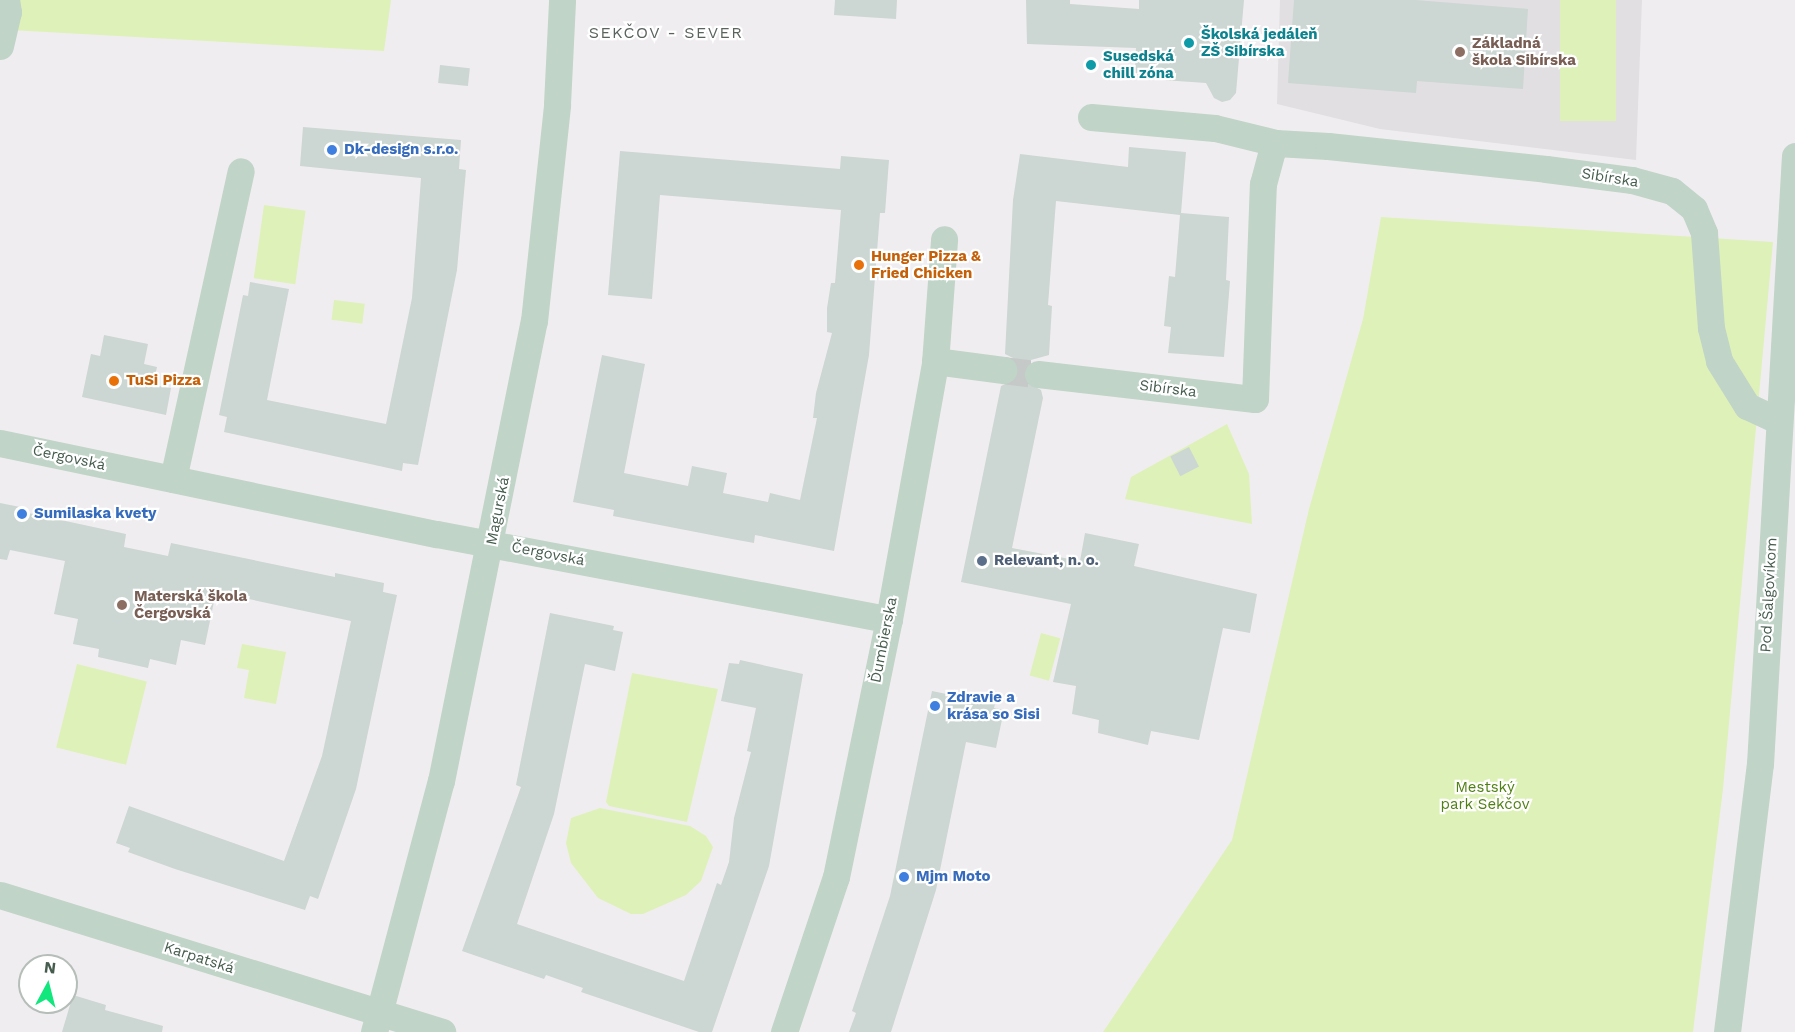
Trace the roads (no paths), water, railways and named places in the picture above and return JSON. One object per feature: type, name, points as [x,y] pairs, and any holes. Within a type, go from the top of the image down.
[{"type":"street","points":[[0,46],[8,12],[6,0]]},
{"type":"street","name":"Magurská","points":[[377,1023],[441,781],[492,543],[534,321],[556,104],[562,0]]},
{"type":"street","name":"Sibírska","points":[[1096,118],[1215,128],[1276,143],[1546,169],[1632,180],[1672,191],[1694,208],[1704,233],[1711,328],[1719,361],[1747,406],[1779,421]]},
{"type":"street","name":"Sibírska","points":[[1038,374],[1255,399],[1263,184],[1276,143]]},
{"type":"street","name":"Pod Šalgovíkom","points":[[1727,1032],[1760,764],[1795,156]]},
{"type":"street","points":[[173,479],[241,171]]},
{"type":"street","name":"Ďumbierska","points":[[784,1032],[836,877],[889,619],[935,361],[944,239]]},
{"type":"street","points":[[935,361],[1004,370]]},
{"type":"street","name":"Čergovská","points":[[0,443],[492,543],[889,619]]},
{"type":"street","name":"Karpatská","points":[[0,896],[377,1023]]},
{"type":"street","points":[[377,1023],[442,1032]]},
{"type":"tunnel","points":[[1003,370],[1038,374]]},
{"type":"place","name":"Školská jedáleň ZŠ Sibírska","points":[[1189,43]]},
{"type":"place","name":"Základná škola Sibírska","points":[[1460,52]]},
{"type":"place","name":"Susedská chill zóna","points":[[1091,65]]},
{"type":"place","name":"Dk-design s.r.o.","points":[[332,150]]},
{"type":"place","name":"Hunger Pizza & Fried Chicken","points":[[859,265]]},
{"type":"place","name":"TuSi Pizza","points":[[114,381]]},
{"type":"place","name":"Sumilaska kvety","points":[[22,514]]},
{"type":"place","name":"Relevant, n. o.","points":[[982,561]]},
{"type":"place","name":"Materská škola Čergovská","points":[[122,605]]},
{"type":"place","name":"Zdravie a krása so Sisi","points":[[935,706]]},
{"type":"place","name":"Mjm Moto","points":[[904,877]]},
{"type":"district","name":"SEKČOV - SEVER","points":[[666,33]]},
{"type":"park label","name":"Mestský park Sekčov","points":[[1485,796]]}]
